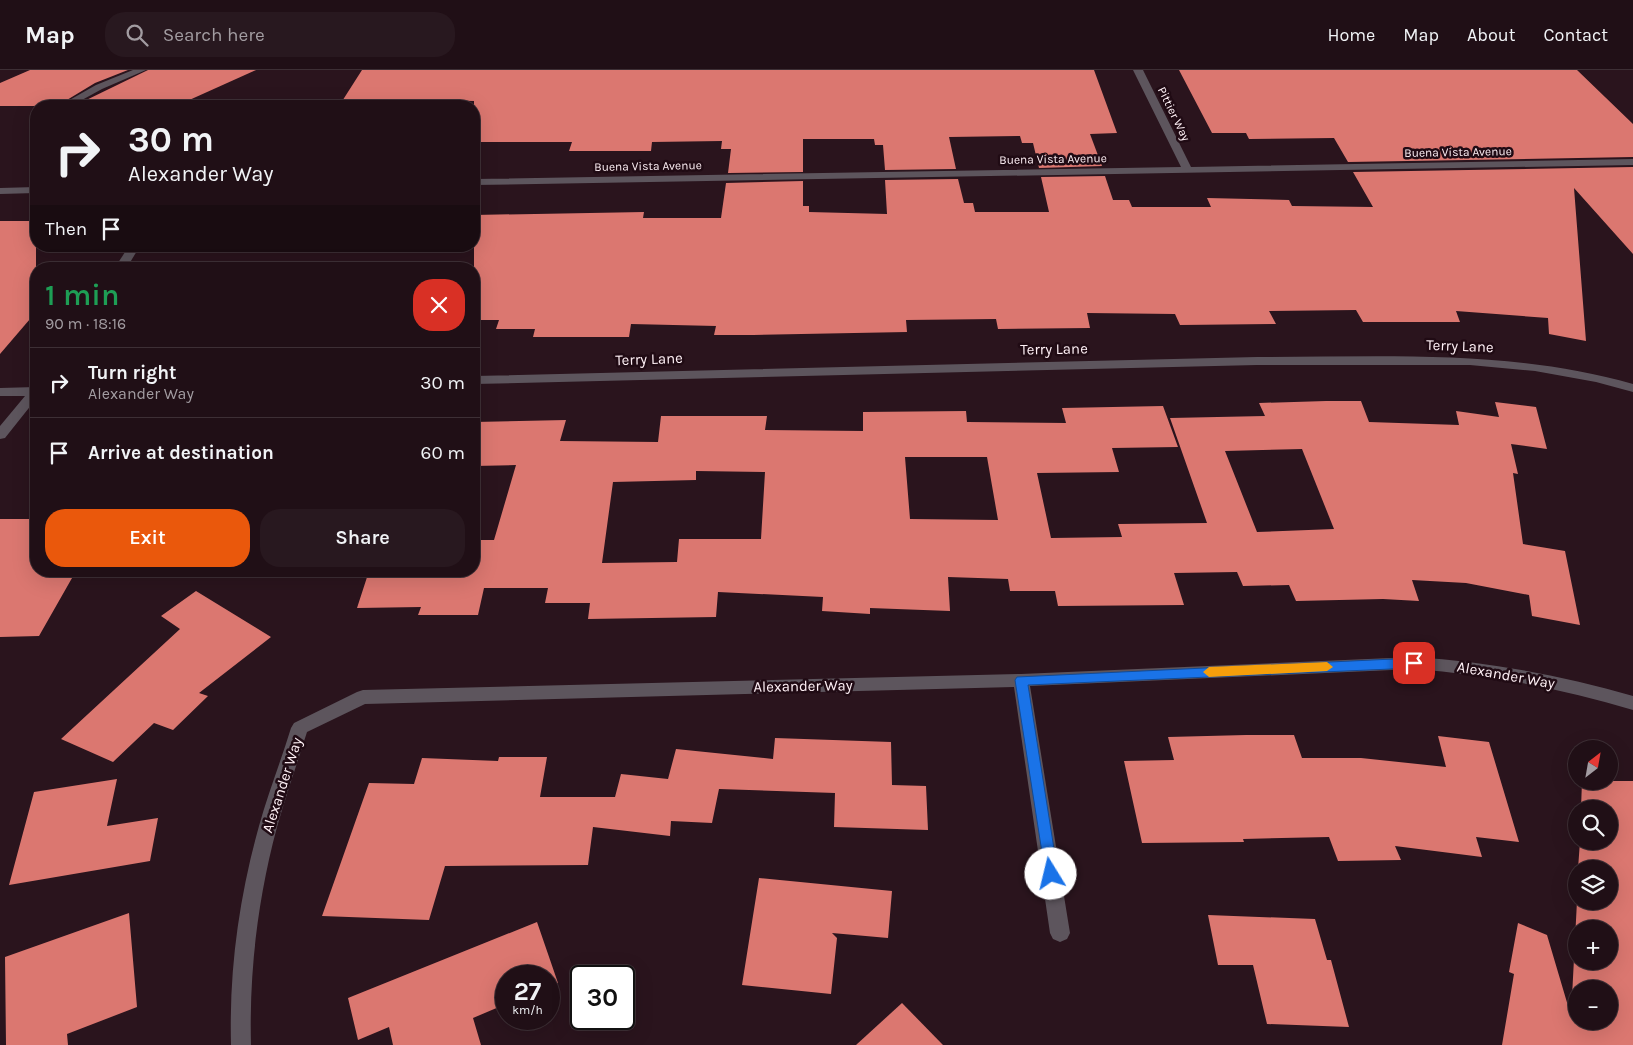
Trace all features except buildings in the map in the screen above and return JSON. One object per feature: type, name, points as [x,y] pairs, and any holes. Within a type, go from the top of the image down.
[{"type":"street","points":[[76,100],[141,70]]},
{"type":"street","name":"Pittier Way","points":[[1138,70],[1187,170]]},
{"type":"street","name":"Buena Vista Avenue","points":[[480,182],[1633,162]]},
{"type":"street","points":[[0,191],[30,190]]},
{"type":"street","name":"Terry Lane","points":[[480,380],[1247,361],[1470,361],[1534,367],[1598,378],[1633,388]]},
{"type":"street","points":[[0,392],[30,392]]},
{"type":"street","points":[[0,435],[30,399]]},
{"type":"street","name":"Alexander Way","points":[[241,1045],[239,1012],[246,928],[268,826],[300,728],[363,697],[1021,680],[1414,663],[1461,666],[1540,679],[1633,704]]},
{"type":"street","points":[[1021,680],[1060,933]]},
{"type":"slow traffic","points":[[1209,672],[1327,667]]},
{"type":"route","points":[[1051,874],[1021,680],[1414,663]]}]
